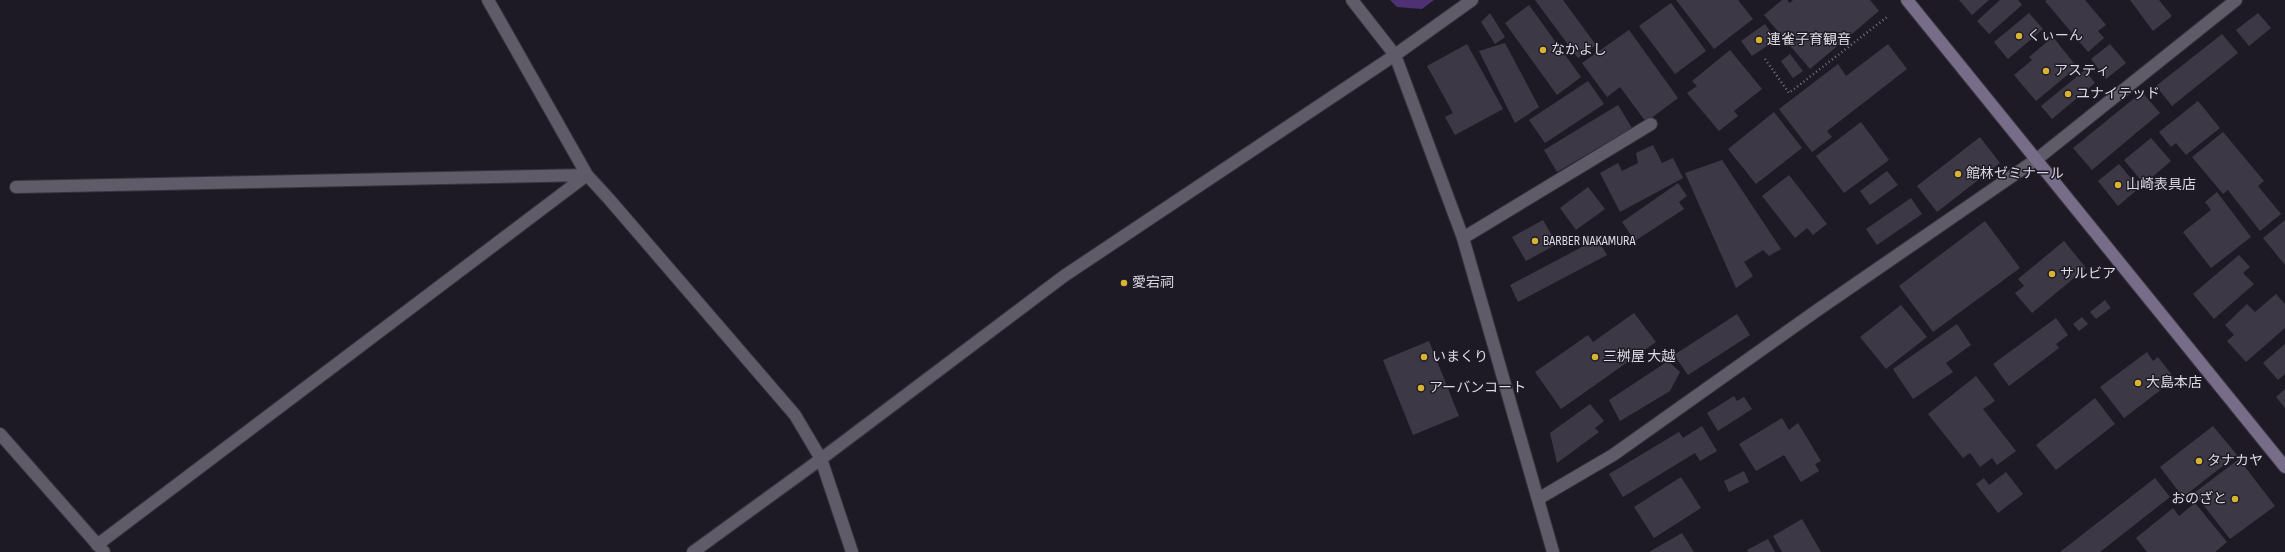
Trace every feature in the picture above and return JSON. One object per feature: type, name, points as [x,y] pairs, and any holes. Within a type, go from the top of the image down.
[{"type":"street","points":[[488,0],[587,176],[609,199],[795,415],[821,459],[852,552]]},
{"type":"street","points":[[1352,0],[1395,55],[1464,238],[1553,552]]},
{"type":"street","points":[[694,552],[821,459],[1064,276],[1395,55],[1472,0]]},
{"type":"street","points":[[1908,0],[2285,467]]},
{"type":"street","points":[[1538,499],[1613,454],[1813,313],[2037,159],[2236,0]]},
{"type":"street","points":[[1464,238],[1651,124]]},
{"type":"street","points":[[16,187],[587,176]]},
{"type":"street","points":[[0,434],[100,549],[587,176]]},
{"type":"path","points":[[1765,60],[1789,93],[1908,0]]},
{"type":"shaded area","points":[[1390,0],[1434,0],[1422,9],[1397,7]]},
{"type":"building","points":[[1535,0],[1563,0],[1596,45],[1578,58]]},
{"type":"building","points":[[1676,0],[1738,0],[1753,19],[1714,49]]},
{"type":"building","points":[[1782,0],[1787,0],[1790,3],[1793,0],[1870,0],[1879,11],[1810,69],[1764,15]]},
{"type":"building","points":[[1959,0],[1989,0],[1972,15]]},
{"type":"building","points":[[2000,0],[2018,0],[2022,5],[1989,34],[1977,21]]},
{"type":"building","points":[[2085,0],[2106,25],[2098,31],[2104,38],[2088,52],[2045,1]]},
{"type":"building","points":[[2130,0],[2159,0],[2172,16],[2153,31]]},
{"type":"building","points":[[1671,3],[1706,51],[1675,74],[1639,26]]},
{"type":"building","name":"なかよし","points":[[1529,5],[1581,77],[1557,95],[1505,23]]},
{"type":"building","points":[[1490,13],[1505,37],[1495,44],[1481,22]]},
{"type":"building","name":"くぃーん","points":[[2029,13],[2043,29],[2008,59],[1994,42]]},
{"type":"building","points":[[2258,13],[2271,28],[2249,46],[2236,30]]},
{"type":"building","name":"連雀子育観音","points":[[1765,24],[1776,40],[1752,56],[1741,41]]},
{"type":"building","points":[[1629,30],[1678,98],[1646,122],[1620,87],[1607,97],[1582,63]]},
{"type":"building","points":[[2222,34],[2238,53],[2172,106],[2156,86]]},
{"type":"building","name":"アスティ","points":[[2053,37],[2077,67],[2036,101],[2014,75],[2032,60],[2029,57]]},
{"type":"building","points":[[1505,43],[1539,107],[1515,123],[1479,51]]},
{"type":"building","points":[[1467,44],[1503,109],[1455,135],[1445,117],[1453,113],[1427,66]]},
{"type":"building","points":[[1888,44],[1907,69],[1827,131],[1832,137],[1812,152],[1779,109],[1838,64],[1846,76]]},
{"type":"building","points":[[2110,44],[2126,63],[2106,79],[2091,59]]},
{"type":"building","points":[[1730,50],[1762,89],[1734,111],[1738,116],[1719,131],[1687,93],[1697,86],[1692,81]]},
{"type":"building","points":[[1790,54],[1803,71],[1793,78],[1781,61]]},
{"type":"building","name":"ユナイテッド","points":[[2085,70],[2095,83],[2052,119],[2041,106]]},
{"type":"building","points":[[1588,81],[1604,104],[1545,143],[1529,120]]},
{"type":"building","points":[[2142,92],[2160,113],[2092,170],[2073,148]]},
{"type":"building","points":[[2198,101],[2220,128],[2186,155],[2176,143],[2171,147],[2159,132]]},
{"type":"building","points":[[1618,105],[1632,128],[1557,172],[1544,150]]},
{"type":"building","points":[[1774,112],[1802,148],[1756,184],[1728,149]]},
{"type":"building","points":[[1861,122],[1889,160],[1844,193],[1816,156]]},
{"type":"building","points":[[2223,132],[2264,181],[2258,186],[2281,214],[2260,231],[2228,190],[2223,194],[2192,157]]},
{"type":"building","name":"館林ゼミナール","points":[[1980,137],[2000,163],[1937,212],[1917,186]]},
{"type":"building","points":[[2151,138],[2171,161],[2144,184],[2124,160]]},
{"type":"building","points":[[1653,145],[1662,163],[1673,158],[1683,178],[1620,212],[1600,173],[1618,163],[1622,171],[1638,163],[1636,153]]},
{"type":"building","points":[[1722,160],[1781,249],[1769,256],[1763,250],[1744,262],[1753,276],[1736,288],[1685,173]]},
{"type":"building","name":"山崎表具店","points":[[2119,164],[2139,188],[2118,206],[2098,181]]},
{"type":"building","points":[[1887,171],[1898,185],[1870,205],[1860,191]]},
{"type":"building","points":[[1789,175],[1827,224],[1813,235],[1807,228],[1795,238],[1762,196]]},
{"type":"building","points":[[1678,183],[1687,196],[1679,202],[1684,209],[1635,241],[1622,222]]},
{"type":"building","points":[[1588,187],[1605,209],[1576,230],[1560,208]]},
{"type":"building","points":[[2217,192],[2251,237],[2211,268],[2183,232],[2211,210],[2205,202]]},
{"type":"building","points":[[1911,198],[1922,214],[1877,245],[1866,229]]},
{"type":"building","name":"BARBER NAKAMURA","points":[[1543,220],[1557,244],[1526,261],[1512,237]]},
{"type":"building","points":[[2285,220],[2285,265],[2263,238]]},
{"type":"building","points":[[1985,221],[2020,268],[1933,332],[1899,286]]},
{"type":"building","points":[[1597,239],[1607,255],[1518,302],[1510,285]]},
{"type":"building","name":"サルビア","points":[[2064,241],[2086,268],[2032,313],[2015,293],[2024,286],[2018,279]]},
{"type":"building","points":[[2239,255],[2250,267],[2243,273],[2254,284],[2214,319],[2193,294]]},
{"type":"building","points":[[2276,294],[2285,304],[2285,328],[2246,362],[2227,341],[2234,335],[2225,325],[2247,304],[2255,312]]},
{"type":"building","points":[[2105,300],[2111,308],[2096,319],[2090,312]]},
{"type":"building","points":[[1901,305],[1927,337],[1886,369],[1860,337]]},
{"type":"building","name":"三桝屋 大越","points":[[1634,313],[1656,342],[1561,409],[1535,372],[1588,335],[1593,342]]},
{"type":"building","points":[[1737,314],[1750,335],[1688,375],[1674,355]]},
{"type":"building","points":[[2082,317],[2088,324],[2079,331],[2073,324]]},
{"type":"building","points":[[2056,318],[2068,335],[2056,344],[2059,348],[2009,386],[1993,364]]},
{"type":"building","points":[[1957,324],[1971,345],[1946,363],[1953,372],[1913,399],[1893,369]]},
{"type":"building","name":"アーバンコート","points":[[1429,341],[1459,416],[1413,435],[1383,360]]},
{"type":"building","points":[[2285,344],[2285,374],[2278,380],[2263,363]]},
{"type":"building","name":"大島本店","points":[[2147,352],[2153,361],[2158,357],[2175,379],[2124,418],[2100,387]]},
{"type":"building","points":[[1668,361],[1680,372],[1670,391],[1620,421],[1609,400]]},
{"type":"building","points":[[1976,376],[1995,401],[1983,409],[2016,451],[1997,465],[1992,458],[1980,467],[1970,453],[1963,458],[1928,414]]},
{"type":"building","points":[[2285,389],[2285,408],[2276,397]]},
{"type":"building","points":[[1734,396],[1737,401],[1744,397],[1752,409],[1718,431],[1707,413]]},
{"type":"building","points":[[2095,398],[2115,424],[2056,470],[2036,445]]},
{"type":"building","points":[[1590,404],[1604,421],[1595,428],[1599,432],[1557,463],[1550,433]]},
{"type":"building","points":[[1782,418],[1789,430],[1798,423],[1821,461],[1815,464],[1819,471],[1801,482],[1784,455],[1756,471],[1739,444]]},
{"type":"building","points":[[1702,426],[1717,451],[1700,461],[1695,453],[1623,497],[1609,474],[1679,432],[1683,438]]},
{"type":"building","name":"タナカヤ","points":[[2213,426],[2237,455],[2183,497],[2160,467]]},
{"type":"building","name":"おのざと","points":[[2239,459],[2275,506],[2230,539],[2194,493]]},
{"type":"building","points":[[1744,471],[1749,482],[1729,492],[1724,481]]},
{"type":"building","points":[[2006,472],[2023,494],[1998,513],[1976,484],[1984,478],[1989,485]]},
{"type":"building","points":[[1681,477],[1701,508],[1654,538],[1634,507]]},
{"type":"building","points":[[2155,478],[2170,497],[2100,552],[2060,552]]},
{"type":"building","points":[[2195,503],[2227,542],[2215,552],[2147,552],[2136,538],[2173,508],[2179,516]]},
{"type":"building","points":[[1802,519],[1821,552],[1782,552],[1773,536]]},
{"type":"building","points":[[1682,533],[1694,552],[1649,552]]},
{"type":"building","points":[[1768,539],[1775,552],[1748,552],[1747,550]]},
{"type":"place","name":"くぃーん","points":[[2019,36]]},
{"type":"place","name":"連雀子育観音","points":[[1759,40]]},
{"type":"place","name":"なかよし","points":[[1543,50]]},
{"type":"place","name":"アスティ","points":[[2046,71]]},
{"type":"place","name":"ユナイテッド","points":[[2068,94]]},
{"type":"place","name":"館林ゼミナール","points":[[1958,174]]},
{"type":"place","name":"山崎表具店","points":[[2118,185]]},
{"type":"place","name":"BARBER NAKAMURA","points":[[1535,241]]},
{"type":"place","name":"サルビア","points":[[2052,274]]},
{"type":"place","name":"愛宕祠","points":[[1124,283]]},
{"type":"place","name":"いまくり","points":[[1424,357]]},
{"type":"place","name":"三桝屋 大越","points":[[1595,357]]},
{"type":"place","name":"大島本店","points":[[2138,383]]},
{"type":"place","name":"アーバンコート","points":[[1421,388]]},
{"type":"place","name":"タナカヤ","points":[[2199,461]]},
{"type":"place","name":"おのざと","points":[[2235,499]]}]
